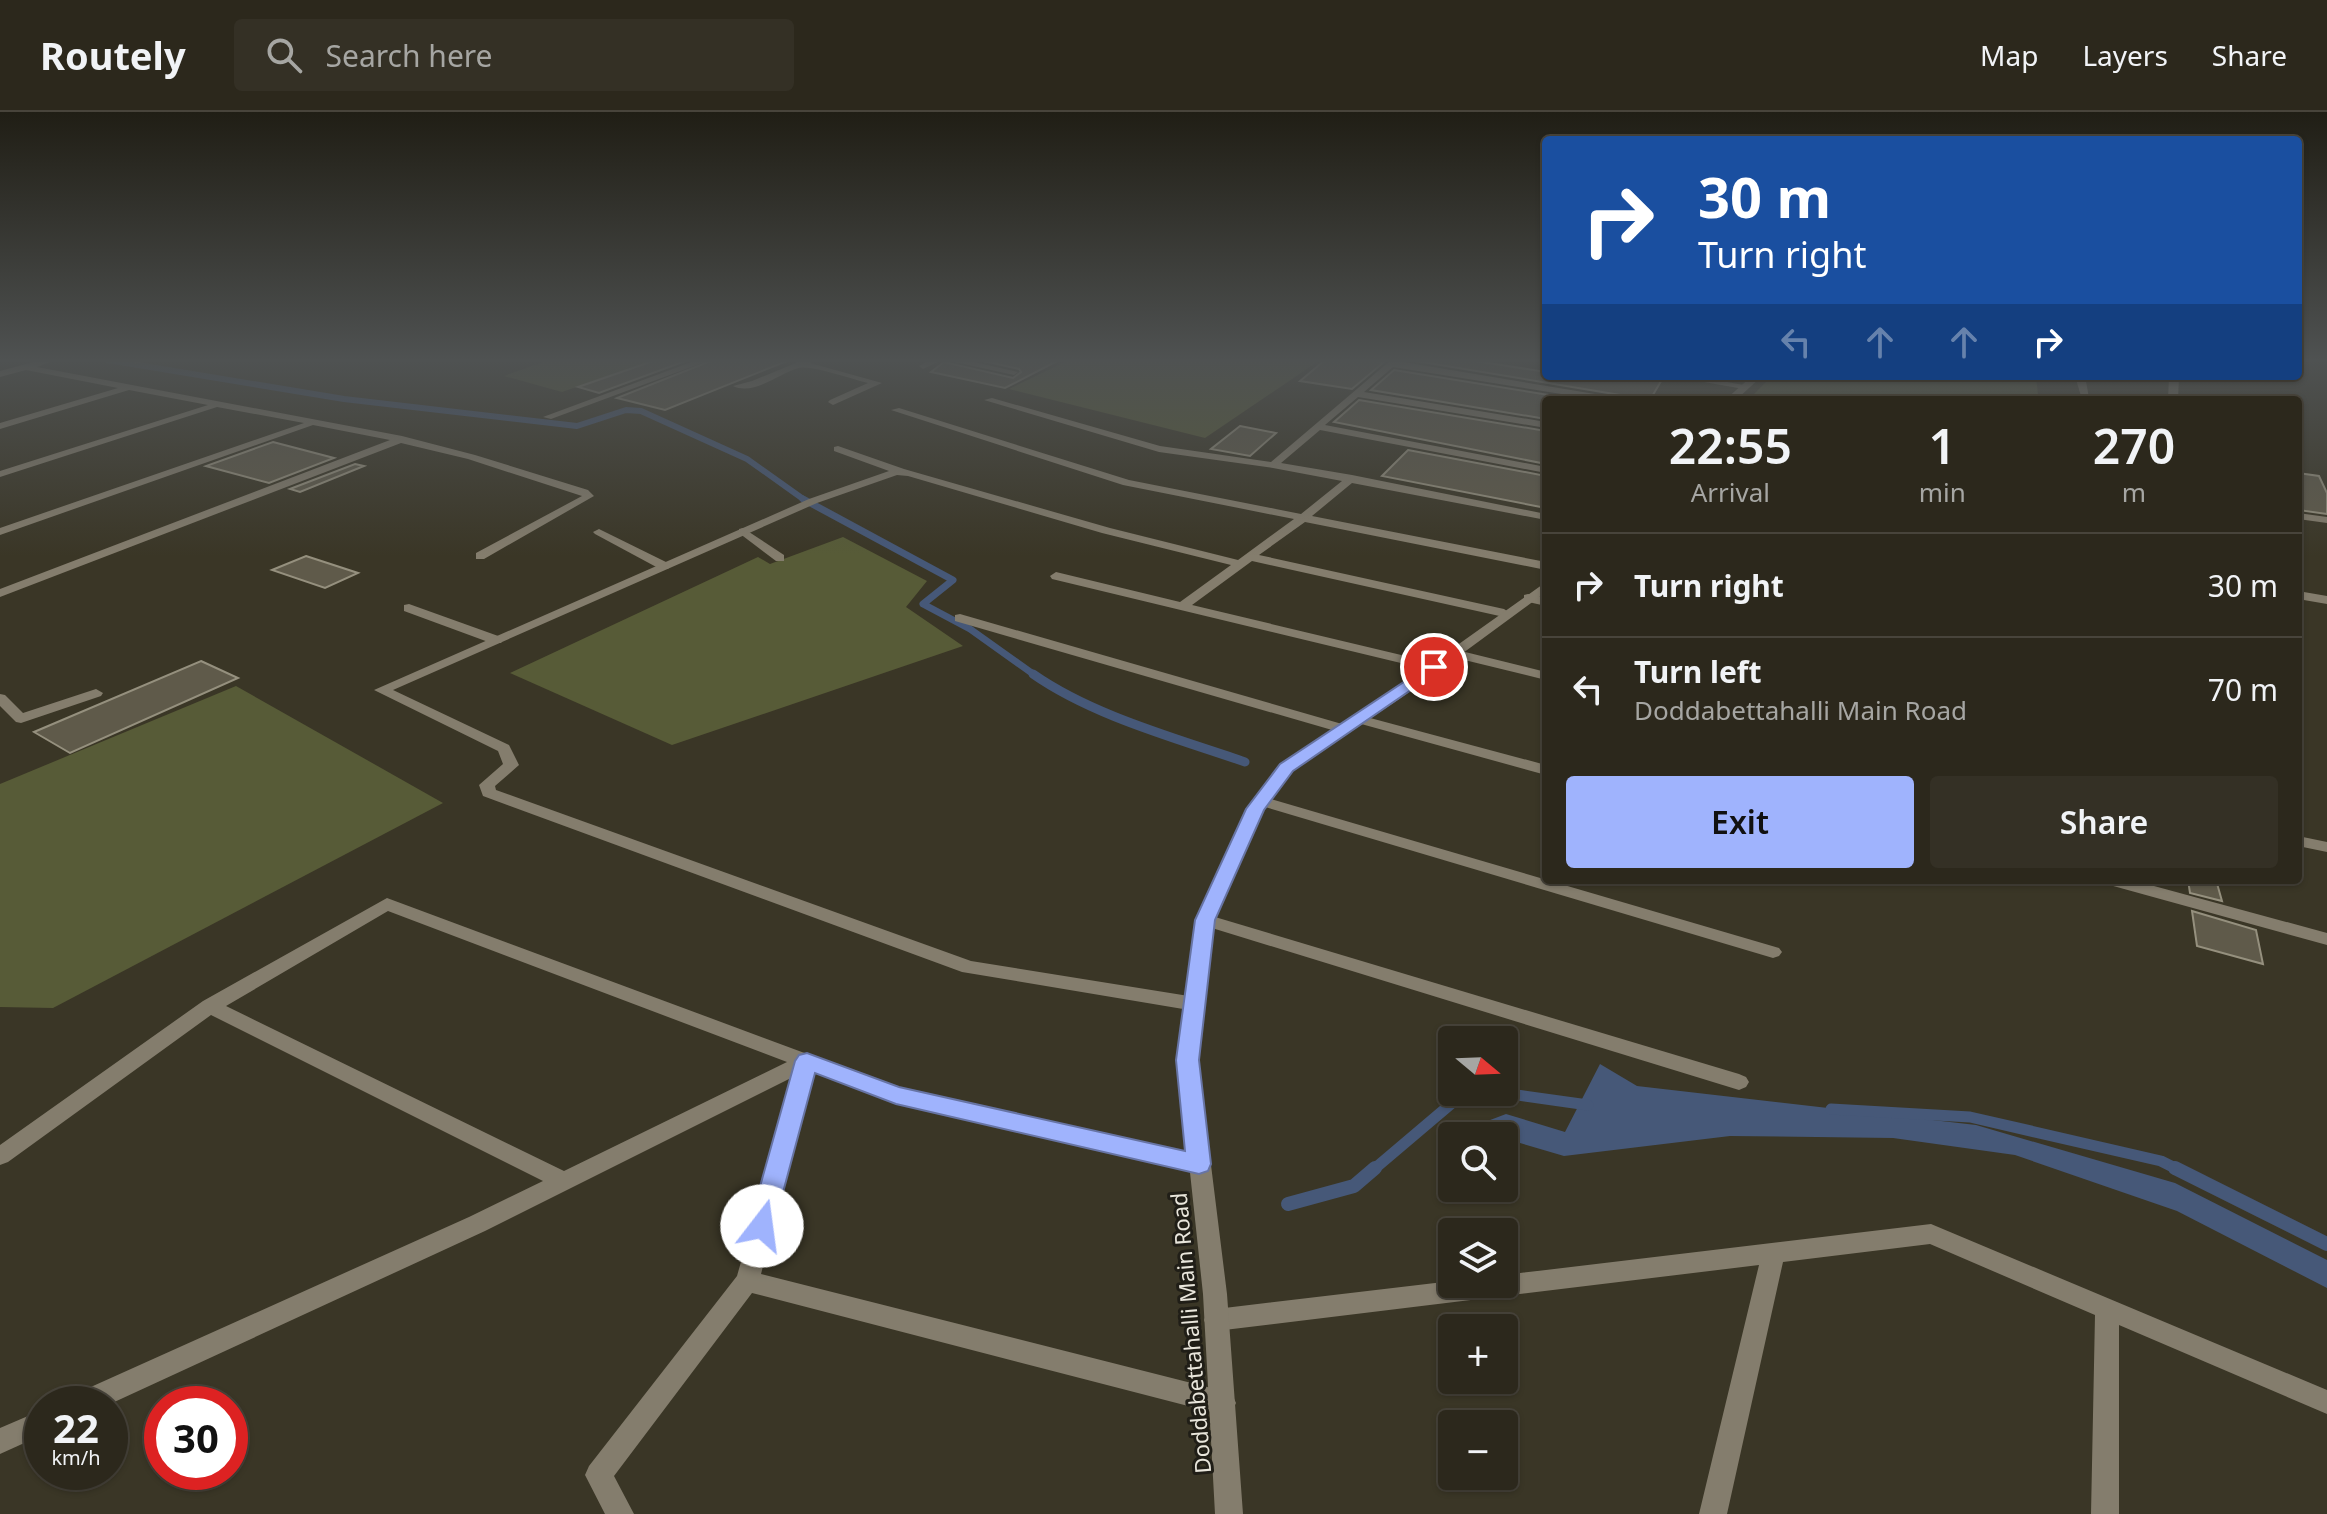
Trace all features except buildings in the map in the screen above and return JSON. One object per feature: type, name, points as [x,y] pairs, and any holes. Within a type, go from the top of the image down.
[{"type":"street","points":[[0,474],[154,425]]},
{"type":"street","points":[[0,532],[308,425]]},
{"type":"street","points":[[321,425],[402,439],[467,455],[589,496],[480,556]]},
{"type":"street","points":[[945,425],[1127,483],[1542,565]]},
{"type":"street","points":[[1077,425],[1159,449],[1352,478],[1542,516]]},
{"type":"street","points":[[1273,465],[1318,427],[1542,469]]},
{"type":"street","points":[[0,593],[402,439]]},
{"type":"street","points":[[838,449],[902,472],[1106,531],[1504,613]]},
{"type":"street","points":[[902,472],[807,503],[381,690],[504,748],[511,765],[487,785],[489,793],[969,967],[1195,1004]]},
{"type":"street","points":[[1182,606],[1306,516],[1352,478]]},
{"type":"street","points":[[2302,517],[2327,520]]},
{"type":"street","points":[[743,531],[780,558]]},
{"type":"street","points":[[599,532],[664,566]]},
{"type":"street","points":[[1056,576],[1434,667]]},
{"type":"street","points":[[2302,596],[2327,600]]},
{"type":"street","name":"Doddabettahalli Main Road","points":[[1229,1514],[1216,1320],[1188,1060],[1205,920],[1261,801],[1287,768],[1434,667],[1504,613],[1537,600]]},
{"type":"street","points":[[409,608],[496,640]]},
{"type":"street","points":[[960,618],[1352,724],[1542,769]]},
{"type":"street","points":[[1453,653],[1542,675]]},
{"type":"street","points":[[0,698],[21,719],[96,693]]},
{"type":"street","points":[[1261,801],[1542,884]]},
{"type":"street","points":[[2302,842],[2327,847]]},
{"type":"street","points":[[1542,884],[1773,952]]},
{"type":"street","points":[[2127,884],[2327,939]]},
{"type":"street","points":[[2,1152],[210,1006],[387,904],[896,1095],[1199,1164]]},
{"type":"street","points":[[1205,920],[1739,1082]]},
{"type":"street","points":[[210,1006],[563,1181]]},
{"type":"street","points":[[122,1386],[477,1224],[807,1061]]},
{"type":"street","points":[[620,1514],[598,1475],[747,1281],[807,1061]]},
{"type":"street","points":[[1216,1320],[1931,1234],[2327,1402]]},
{"type":"street","points":[[1713,1514],[1773,1253]]},
{"type":"street","points":[[747,1281],[1223,1403]]},
{"type":"street","points":[[2105,1514],[2107,1308]]},
{"type":"street","points":[[0,1441],[24,1430]]},
{"type":"green space","points":[[1155,425],[1224,425],[1205,438]]},
{"type":"green space","points":[[843,537],[927,581],[906,607],[963,646],[672,745],[510,673],[758,557],[770,564]]},
{"type":"green space","points":[[236,686],[443,803],[53,1008],[0,1007],[0,784]]},
{"type":"water","points":[[1600,1064],[1637,1086],[1976,1125],[2175,1183],[2327,1260],[2327,1288],[2177,1211],[2015,1155],[1893,1138],[1730,1136],[1564,1156],[1518,1142],[1518,1122],[1485,1122],[1506,1114],[1565,1132]]},
{"type":"waterway","points":[[572,425],[579,425]]},
{"type":"waterway","points":[[673,425],[747,459],[804,499]]},
{"type":"waterway","points":[[804,499],[953,580],[923,604],[970,629],[1035,675]]},
{"type":"waterway","points":[[1035,675],[1108,714],[1245,762]]},
{"type":"waterway","points":[[1518,1095],[1588,1105]]},
{"type":"waterway","points":[[1373,1170],[1448,1106]]},
{"type":"waterway","points":[[1831,1109],[1970,1117],[2161,1161],[2327,1244]]},
{"type":"waterway","points":[[1288,1204],[1354,1186],[1375,1168]]},
{"type":"route","points":[[762,1226],[807,1061],[896,1095],[1199,1164],[1188,1060],[1205,920],[1255,809],[1287,768],[1434,667]]}]
